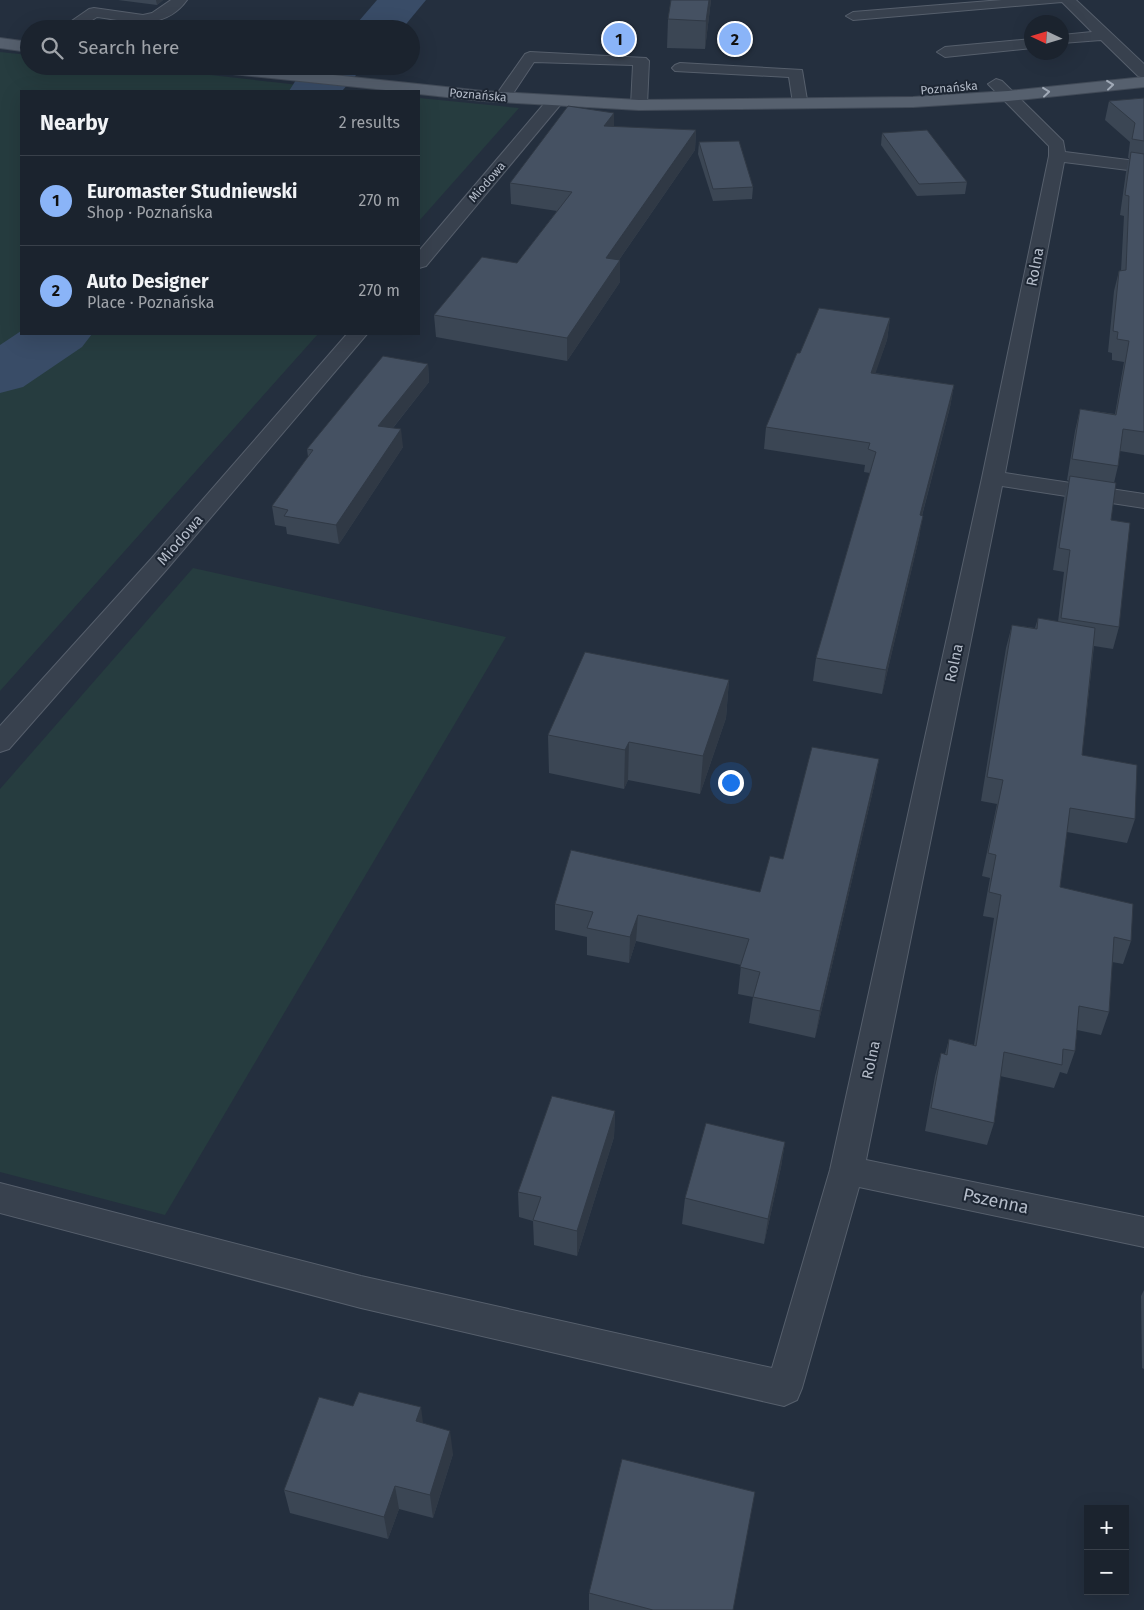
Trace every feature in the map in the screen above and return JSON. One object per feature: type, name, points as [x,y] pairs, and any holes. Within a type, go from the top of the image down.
[{"type":"main road","points":[[0,44],[20,46]]},
{"type":"main road","name":"Poznańska","points":[[420,90],[555,102],[639,105],[913,102],[1143,73]]},
{"type":"main road","name":"Poznańska","points":[[280,75],[419,90]]},
{"type":"main road","name":"Poznańska","points":[[753,105],[799,100],[1002,90]]},
{"type":"street","points":[[81,20],[94,12],[143,20],[156,17],[180,0]]},
{"type":"street","points":[[853,16],[1057,0]]},
{"type":"street","points":[[1068,0],[1143,73]]},
{"type":"street","points":[[1069,38],[1104,35]]},
{"type":"street","points":[[945,52],[1024,43]]},
{"type":"street","points":[[502,98],[530,57],[641,61],[639,105]]},
{"type":"street","points":[[680,68],[796,73],[799,100]]},
{"type":"street","points":[[1002,90],[1057,145],[1057,156],[1144,167]]},
{"type":"street","name":"Miodowa","points":[[420,261],[555,102]]},
{"type":"street","name":"Rolna","points":[[0,1198],[361,1292],[784,1388],[847,1170],[993,478],[1057,156]]},
{"type":"street","name":"Miodowa","points":[[0,743],[159,564],[356,335]]},
{"type":"street","points":[[993,478],[1144,501]]},
{"type":"street","name":"Pszenna","points":[[847,1170],[1144,1232]]},
{"type":"green space","points":[[0,52],[20,54],[20,75],[210,75],[345,90],[20,90],[20,335],[317,335],[0,691]]},
{"type":"green space","points":[[420,98],[519,108],[420,220]]},
{"type":"green space","points":[[193,568],[506,637],[165,1215],[0,1172],[0,789]]},
{"type":"building","points":[[671,0],[709,0],[706,21],[668,19]]},
{"type":"building","points":[[1144,98],[1144,141],[1132,139],[1135,123],[1109,101]]},
{"type":"building","points":[[568,106],[614,113],[604,126],[696,130],[606,258],[620,260],[567,338],[434,315],[482,257],[517,263],[572,192],[510,183]]},
{"type":"building","points":[[927,130],[967,182],[919,184],[882,133]]},
{"type":"building","points":[[739,141],[753,187],[713,189],[699,142]]},
{"type":"building","points":[[1131,152],[1144,154],[1144,432],[1123,429],[1118,466],[1072,459],[1080,409],[1116,415],[1129,341],[1117,339],[1118,332],[1113,331],[1119,271],[1126,270],[1129,196],[1125,195]]},
{"type":"building","points":[[819,308],[890,318],[871,373],[954,385],[920,515],[923,516],[886,670],[816,658],[876,452],[868,449],[870,443],[766,427],[797,353],[800,353]]},
{"type":"building","points":[[383,356],[428,364],[378,426],[401,429],[336,525],[284,516],[288,510],[272,506],[313,450],[307,449]]},
{"type":"building","points":[[1070,476],[1116,483],[1111,520],[1130,523],[1119,627],[1061,618],[1070,550],[1059,548]]},
{"type":"building","points":[[1038,618],[1095,628],[1082,755],[1137,765],[1135,819],[1070,808],[1060,887],[1133,904],[1131,941],[1114,937],[1109,1012],[1079,1006],[1075,1051],[1063,1049],[1062,1065],[1004,1052],[994,1123],[931,1108],[941,1053],[947,1055],[949,1039],[976,1046],[1001,895],[989,892],[996,855],[988,853],[1003,780],[987,777],[1012,625],[1037,629]]},
{"type":"building","points":[[585,652],[729,680],[703,756],[629,742],[625,750],[548,735]]},
{"type":"building","points":[[812,747],[879,759],[820,1011],[753,997],[760,972],[740,967],[749,939],[638,915],[630,937],[587,928],[593,912],[555,904],[571,850],[760,892],[770,856],[783,859]]},
{"type":"building","points":[[552,1096],[615,1111],[577,1231],[533,1220],[541,1197],[518,1192]]},
{"type":"building","points":[[706,1123],[785,1142],[768,1219],[685,1198]]},
{"type":"building","points":[[359,1392],[421,1407],[416,1421],[450,1431],[430,1495],[395,1486],[384,1517],[284,1490],[319,1397],[353,1406]]},
{"type":"building","points":[[622,1459],[755,1492],[733,1610],[653,1610],[589,1593]]},
{"type":"waterway","points":[[384,20],[403,0]]},
{"type":"waterway","points":[[315,90],[331,75]]},
{"type":"waterway","points":[[0,373],[58,335]]},
{"type":"place","name":"Euromaster Studniewski","points":[[619,39]]},
{"type":"place","name":"Auto Designer","points":[[735,39]]}]
